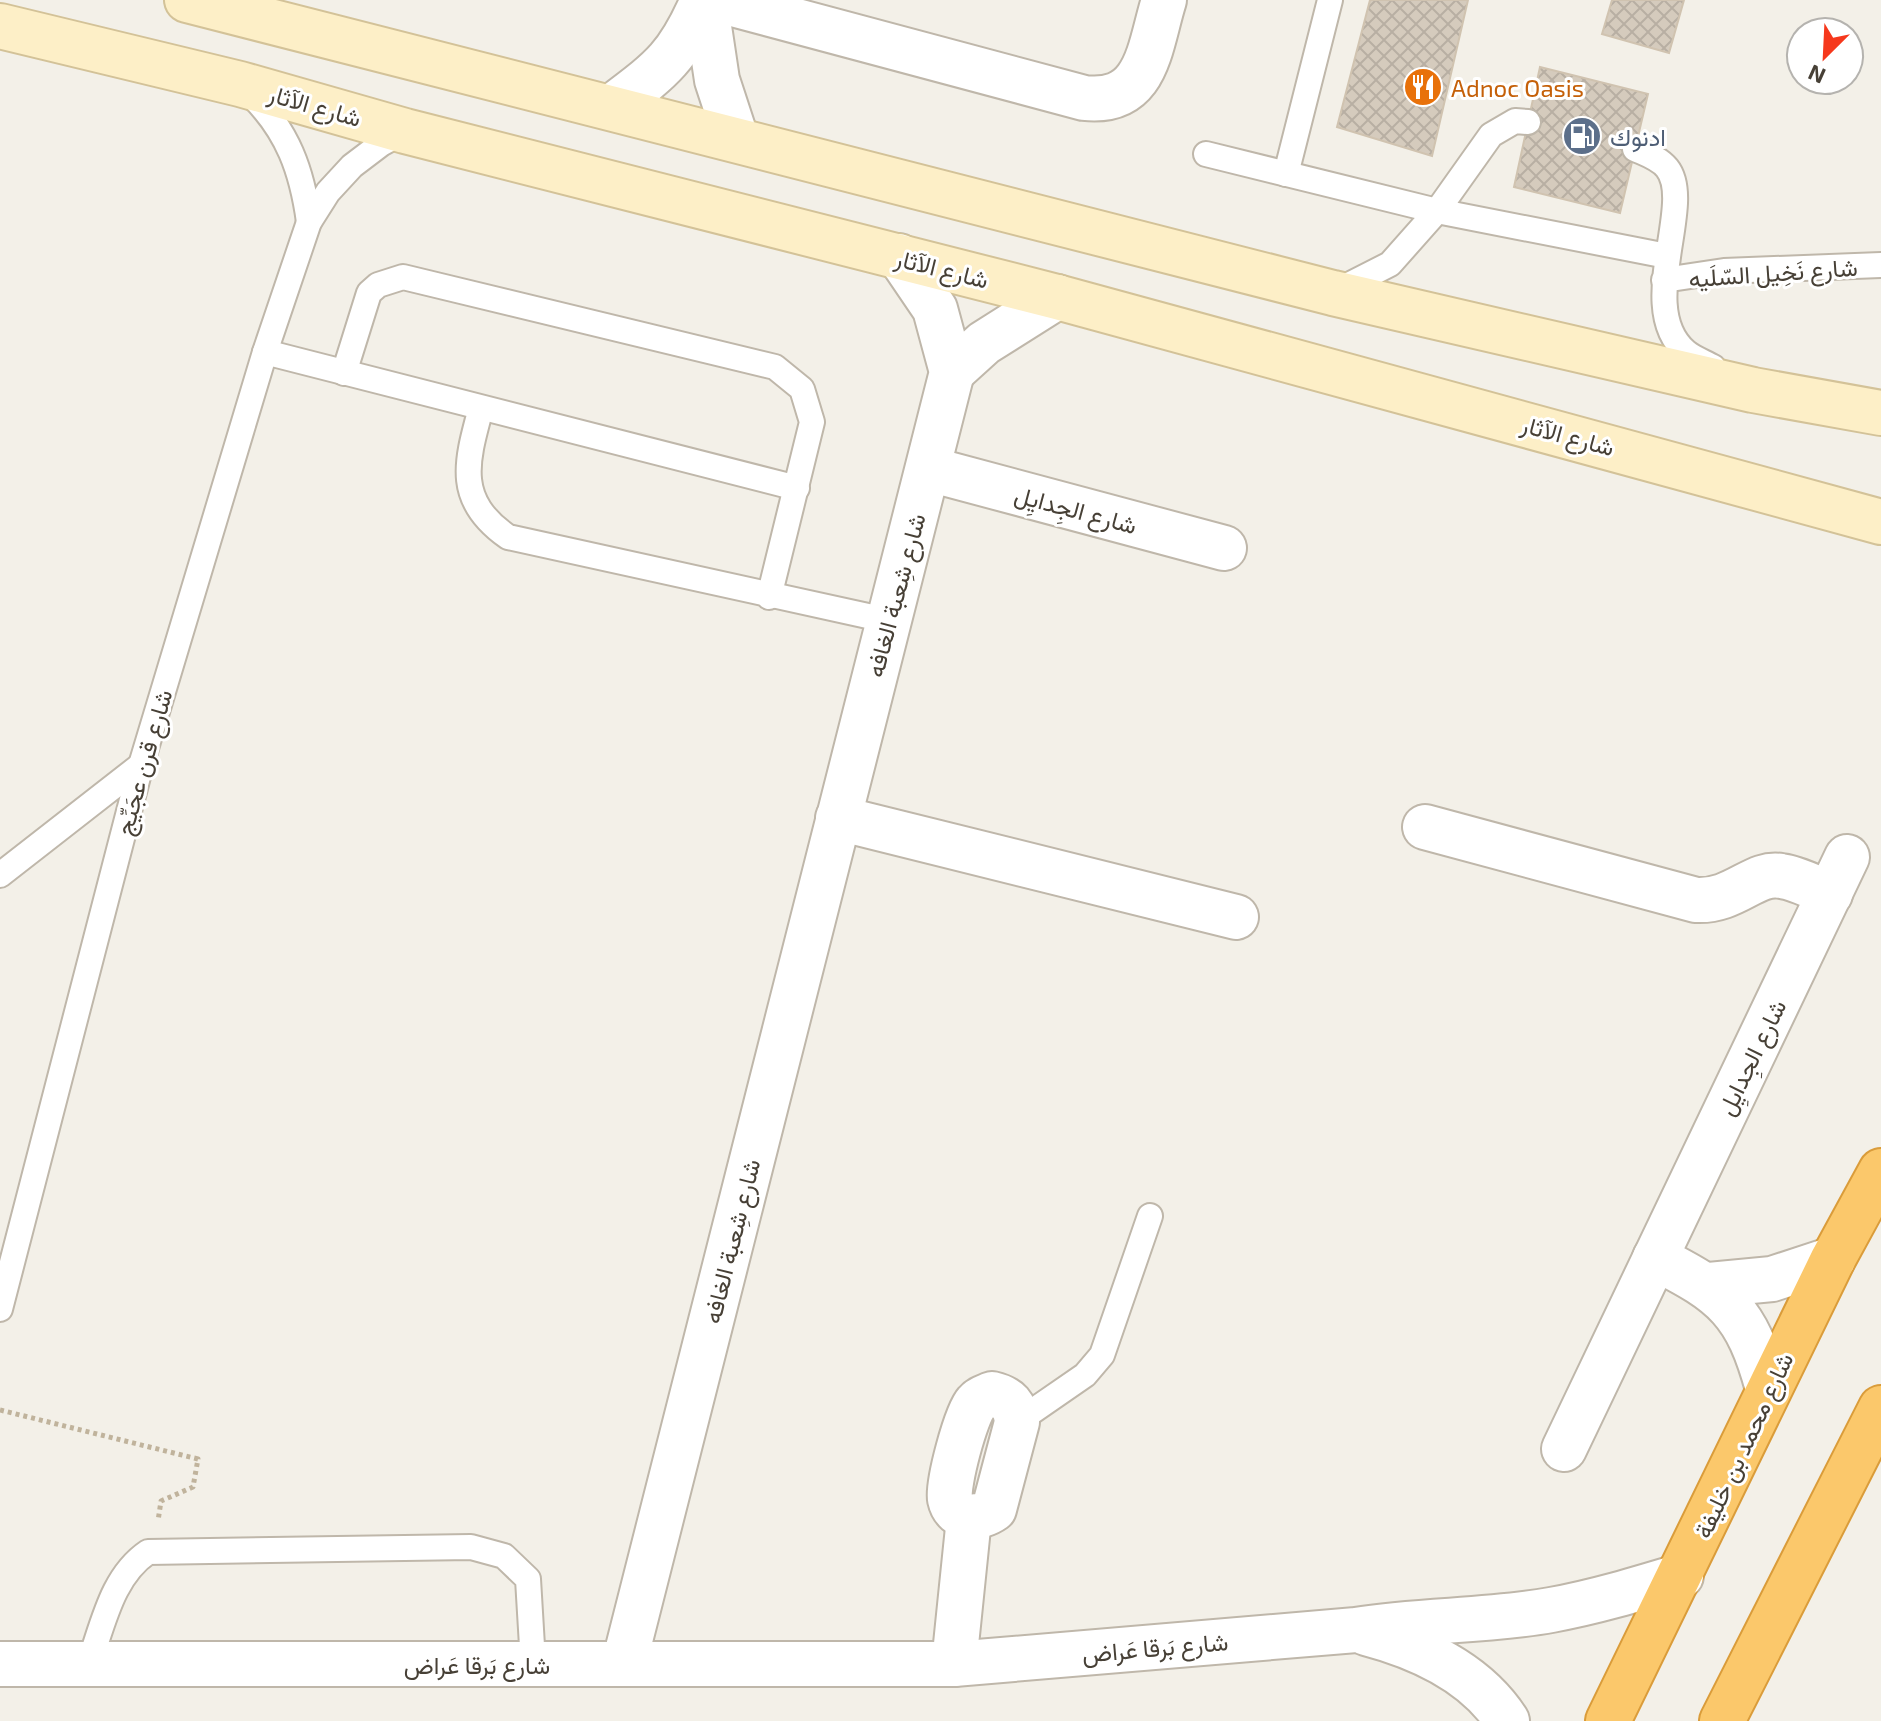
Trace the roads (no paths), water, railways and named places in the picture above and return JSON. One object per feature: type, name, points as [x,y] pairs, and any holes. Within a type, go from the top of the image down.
[{"type":"highway","name":"شارع محمد بن خليفة","points":[[1608,1721],[1681,1576],[1768,1389],[1881,1171]]},
{"type":"highway","points":[[1722,1721],[1881,1408]]},
{"type":"street","points":[[187,0],[613,106],[1333,293],[1753,390],[1881,413]]},
{"type":"street","points":[[613,106],[665,68],[689,35],[704,0]]},
{"type":"street","points":[[704,0],[717,80],[736,138]]},
{"type":"street","points":[[718,0],[1084,98],[1106,100],[1125,94],[1136,83],[1164,0]]},
{"type":"street","name":"شارع الآثار","points":[[0,26],[240,84],[405,131],[1057,297],[1881,522]]},
{"type":"street","name":"شارع شِعبة الغافه","points":[[624,1664],[886,620],[929,469],[952,372],[935,309],[899,256]]},
{"type":"street","points":[[952,372],[984,343],[1057,297]]},
{"type":"street","name":"شارع الجِدايِل","points":[[929,469],[1224,548]]},
{"type":"street","points":[[838,818],[1236,917]]},
{"type":"street","name":"شارع الجِدايِل","points":[[1425,827],[1696,900],[1723,898],[1768,876],[1839,875],[1564,1449]]},
{"type":"street","points":[[1655,1258],[1709,1285],[1748,1332],[1768,1389]]},
{"type":"street","points":[[1709,1285],[1772,1279],[1833,1259]]},
{"type":"street","points":[[954,1664],[969,1518],[957,1511],[950,1499],[970,1411],[978,1400],[992,1394],[1005,1397],[1015,1408],[1017,1422]]},
{"type":"street","name":"شارع بَرقا عَراض","points":[[0,1664],[954,1664],[1356,1630],[1411,1621],[1550,1610],[1681,1576]]},
{"type":"street","name":"شارع بَرقا عَراض","points":[[1356,1630],[1408,1644],[1461,1674],[1507,1721]]},
{"type":"lane","points":[[1286,174],[1330,0]]},
{"type":"lane","name":"شارع قرن عجَيِّج","points":[[240,84],[268,112],[290,145],[304,183],[309,222]]},
{"type":"lane","points":[[1333,293],[1390,264],[1437,211],[1491,135],[1515,121],[1528,122]]},
{"type":"lane","name":"شارع قرن عجَيِّج","points":[[0,1309],[141,765],[265,352],[309,222],[328,192],[352,166],[405,131]]},
{"type":"lane","points":[[1635,149],[1657,159],[1669,170],[1674,189],[1666,268],[1669,323],[1684,351],[1753,390]]},
{"type":"lane","name":"شارع نَخِيل السّلَيه","points":[[1206,154],[1666,268],[1724,271],[1881,265]]},
{"type":"lane","points":[[344,373],[369,293],[390,279],[403,277],[759,362],[790,376],[809,405],[810,439],[769,597]]},
{"type":"lane","points":[[265,352],[797,488]]},
{"type":"lane","points":[[481,408],[467,469],[470,489],[484,517],[508,537],[769,597],[886,620]]},
{"type":"lane","points":[[0,875],[141,765]]},
{"type":"lane","points":[[1017,1422],[1085,1375],[1102,1355],[1150,1216]]},
{"type":"lane","points":[[88,1666],[125,1571],[148,1552],[166,1549],[490,1550],[518,1566],[528,1579],[533,1663]]},
{"type":"place","name":"Adnoc Oasis","points":[[1423,87]]},
{"type":"place","name":"ادنوك","points":[[1582,136]]}]
